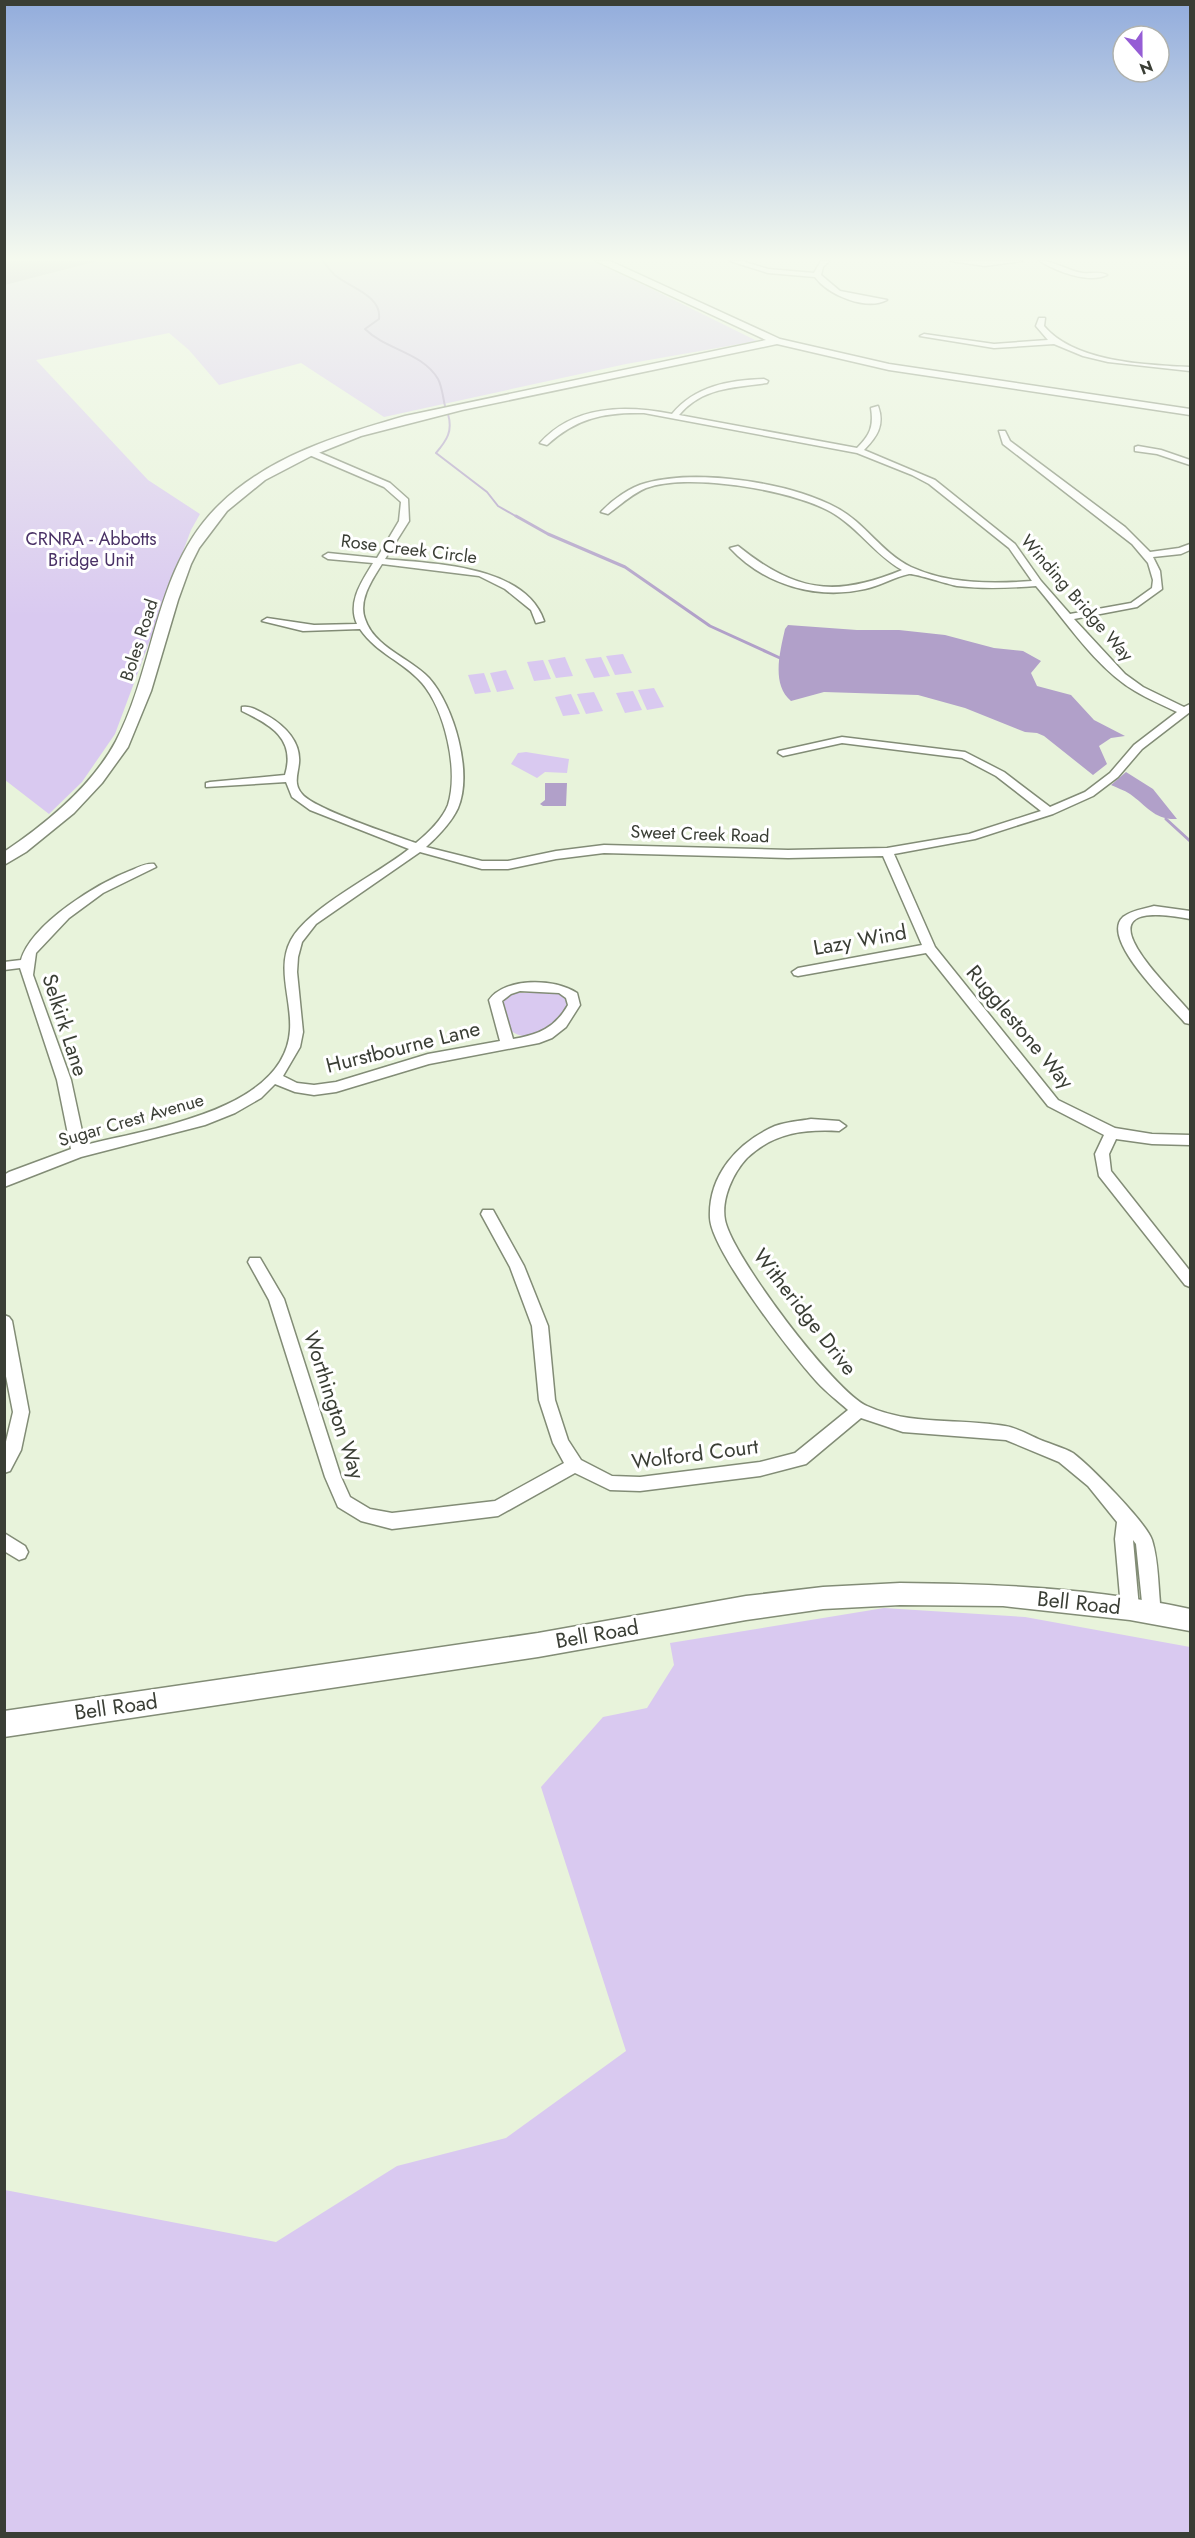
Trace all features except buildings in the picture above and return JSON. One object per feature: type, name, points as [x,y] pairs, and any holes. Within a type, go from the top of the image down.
[{"type":"street","name":"Boles Road","points":[[4,860],[47,827],[77,800],[120,745],[144,691],[184,567],[202,533],[224,508],[257,481],[310,452],[365,430],[402,420],[595,379]]},
{"type":"street","points":[[972,379],[1191,412]]},
{"type":"street","points":[[674,416],[688,400],[703,392],[747,381],[764,381]]},
{"type":"street","points":[[859,451],[873,437],[877,429],[875,408]]},
{"type":"street","name":"Winding Bridge Way","points":[[544,443],[559,428],[592,414],[626,410],[674,416],[859,451],[915,473],[932,483],[1012,546],[1038,583],[1121,676],[1139,689],[1187,709]]},
{"type":"street","points":[[1002,433],[1006,442],[1122,529],[1157,571],[1156,590],[1148,598],[1120,610],[1067,617]]},
{"type":"street","points":[[1138,449],[1158,452],[1191,463]]},
{"type":"street","points":[[267,621],[303,629],[329,630],[362,626],[358,608],[364,590],[404,520],[405,501],[387,485],[310,452]]},
{"type":"street","points":[[605,512],[629,494],[645,486],[685,479],[705,479],[797,495],[833,509],[895,563],[934,578],[975,586],[1038,583]]},
{"type":"street","points":[[1146,555],[1181,551],[1191,547]]},
{"type":"street","points":[[735,548],[780,579],[810,590],[850,590],[871,586],[910,570]]},
{"type":"street","name":"Rose Creek Circle","points":[[327,556],[446,568],[482,574],[508,587],[535,609],[539,621]]},
{"type":"street","name":"Sugar Crest Avenue","points":[[4,1182],[14,1176],[79,1152],[196,1123],[237,1106],[274,1077],[293,1046],[296,1023],[290,954],[306,927],[420,849],[450,814],[455,798],[455,772],[446,717],[441,702],[423,679],[381,646],[362,626]]},
{"type":"street","points":[[210,785],[290,778],[296,763],[292,744],[271,721],[246,709]]},
{"type":"street","name":"Sweet Creek Road","points":[[290,778],[296,795],[314,808],[420,849],[482,866],[508,865],[556,855],[604,849],[788,854],[887,852],[971,837],[1049,812],[1089,794],[1114,775],[1138,747],[1187,709]]},
{"type":"street","points":[[783,753],[842,740],[965,755],[1000,774],[1049,812]]},
{"type":"street","name":"Rugglestone Way","points":[[887,852],[929,948],[1053,1102],[1112,1133],[1152,1139],[1191,1140]]},
{"type":"street","name":"Selkirk Lane","points":[[79,1152],[64,1080],[27,975],[26,963],[30,952],[47,932],[75,909],[106,886],[150,867]]},
{"type":"street","points":[[1191,915],[1154,910],[1132,917],[1123,927],[1122,935],[1129,951],[1191,1020]]},
{"type":"street","name":"Lazy Wind","points":[[798,972],[929,948]]},
{"type":"street","points":[[4,966],[26,963]]},
{"type":"street","name":"Hurstbourne Lane","points":[[274,1077],[295,1087],[314,1090],[336,1087],[428,1059],[542,1039],[557,1030],[570,1013],[574,1005],[572,996],[562,989],[520,987],[506,991],[495,1000],[508,1044]]},
{"type":"street","name":"Witheridge Drive","points":[[839,1126],[810,1124],[780,1130],[751,1146],[731,1166],[721,1188],[717,1219],[727,1245],[760,1298],[823,1378],[859,1410],[903,1425],[1007,1433],[1065,1457],[1094,1481],[1126,1521],[1124,1539],[1141,1610]]},
{"type":"street","points":[[1112,1133],[1102,1154],[1104,1172],[1191,1281]]},
{"type":"street","points":[[488,1214],[517,1266],[540,1326],[548,1400],[561,1443],[575,1465]]},
{"type":"street","name":"Worthington Way","points":[[255,1262],[276,1299],[329,1466],[344,1502],[367,1516],[392,1521],[498,1508],[575,1465]]},
{"type":"street","points":[[4,1321],[21,1412],[14,1450],[4,1466]]},
{"type":"street","name":"Wolford Court","points":[[575,1465],[610,1483],[640,1484],[760,1469],[800,1459],[859,1410]]},
{"type":"street","points":[[4,1541],[19,1552]]},
{"type":"street","name":"Bell Road","points":[[4,1724],[527,1647],[747,1608],[823,1598],[951,1593],[1039,1598],[1141,1610],[1191,1620]]},
{"type":"green space","name":"CRNRA - Abbotts Bridge Unit","points":[[5,379],[54,379],[148,480],[200,514],[191,530],[115,734],[82,782],[49,814],[5,780]]},
{"type":"green space","name":"CRNRA - Abbotts Bridge Unit","points":[[214,379],[240,379],[219,385]]},
{"type":"green space","name":"CRNRA - Abbotts Bridge Unit","points":[[326,379],[556,379],[384,417]]},
{"type":"green space","points":[[623,654],[632,673],[615,675],[606,656]]},
{"type":"green space","points":[[565,657],[573,676],[556,678],[548,660]]},
{"type":"green space","points":[[601,657],[610,676],[594,678],[585,659]]},
{"type":"green space","points":[[543,660],[551,679],[534,681],[527,662]]},
{"type":"green space","points":[[506,670],[514,689],[497,692],[490,673]]},
{"type":"green space","points":[[484,673],[491,692],[475,694],[468,675]]},
{"type":"green space","points":[[654,688],[664,707],[647,710],[638,690]]},
{"type":"green space","points":[[633,691],[642,710],[625,713],[616,693]]},
{"type":"green space","points":[[594,692],[603,711],[586,714],[577,694]]},
{"type":"green space","points":[[571,694],[580,714],[563,716],[555,697]]},
{"type":"green space","points":[[526,752],[569,759],[567,773],[545,772],[537,778],[511,764],[518,753]]},
{"type":"green space","points":[[552,992],[568,1001],[560,1018],[553,1025],[536,1035],[526,1036],[509,1029],[501,1005],[508,995]]},
{"type":"green space","points":[[884,1608],[1025,1617],[1190,1647],[1190,2533],[5,2533],[5,2190],[276,2242],[397,2166],[506,2138],[626,2051],[541,1787],[603,1717],[647,1708],[674,1665],[670,1643]]},
{"type":"shaded area","points":[[788,625],[857,630],[899,630],[945,635],[994,648],[1023,651],[1041,661],[1031,673],[1037,686],[1071,695],[1094,720],[1125,736],[1111,738],[1099,746],[1107,764],[1093,775],[1044,736],[1025,732],[965,708],[918,695],[824,692],[791,701],[781,686],[779,677],[781,648]]},
{"type":"shaded area","points":[[1126,772],[1153,789],[1177,819],[1157,815],[1130,794],[1111,785]]},
{"type":"shaded area","points":[[545,783],[567,783],[566,806],[540,804],[545,800]]},
{"type":"waterway","points":[[438,379],[445,406]]},
{"type":"waterway","points":[[448,414],[450,425],[448,435],[436,453],[487,492],[498,506],[519,518]]},
{"type":"waterway","points":[[516,516],[548,534],[625,567],[710,626],[780,658]]},
{"type":"waterway","points":[[1166,819],[1190,841]]}]
